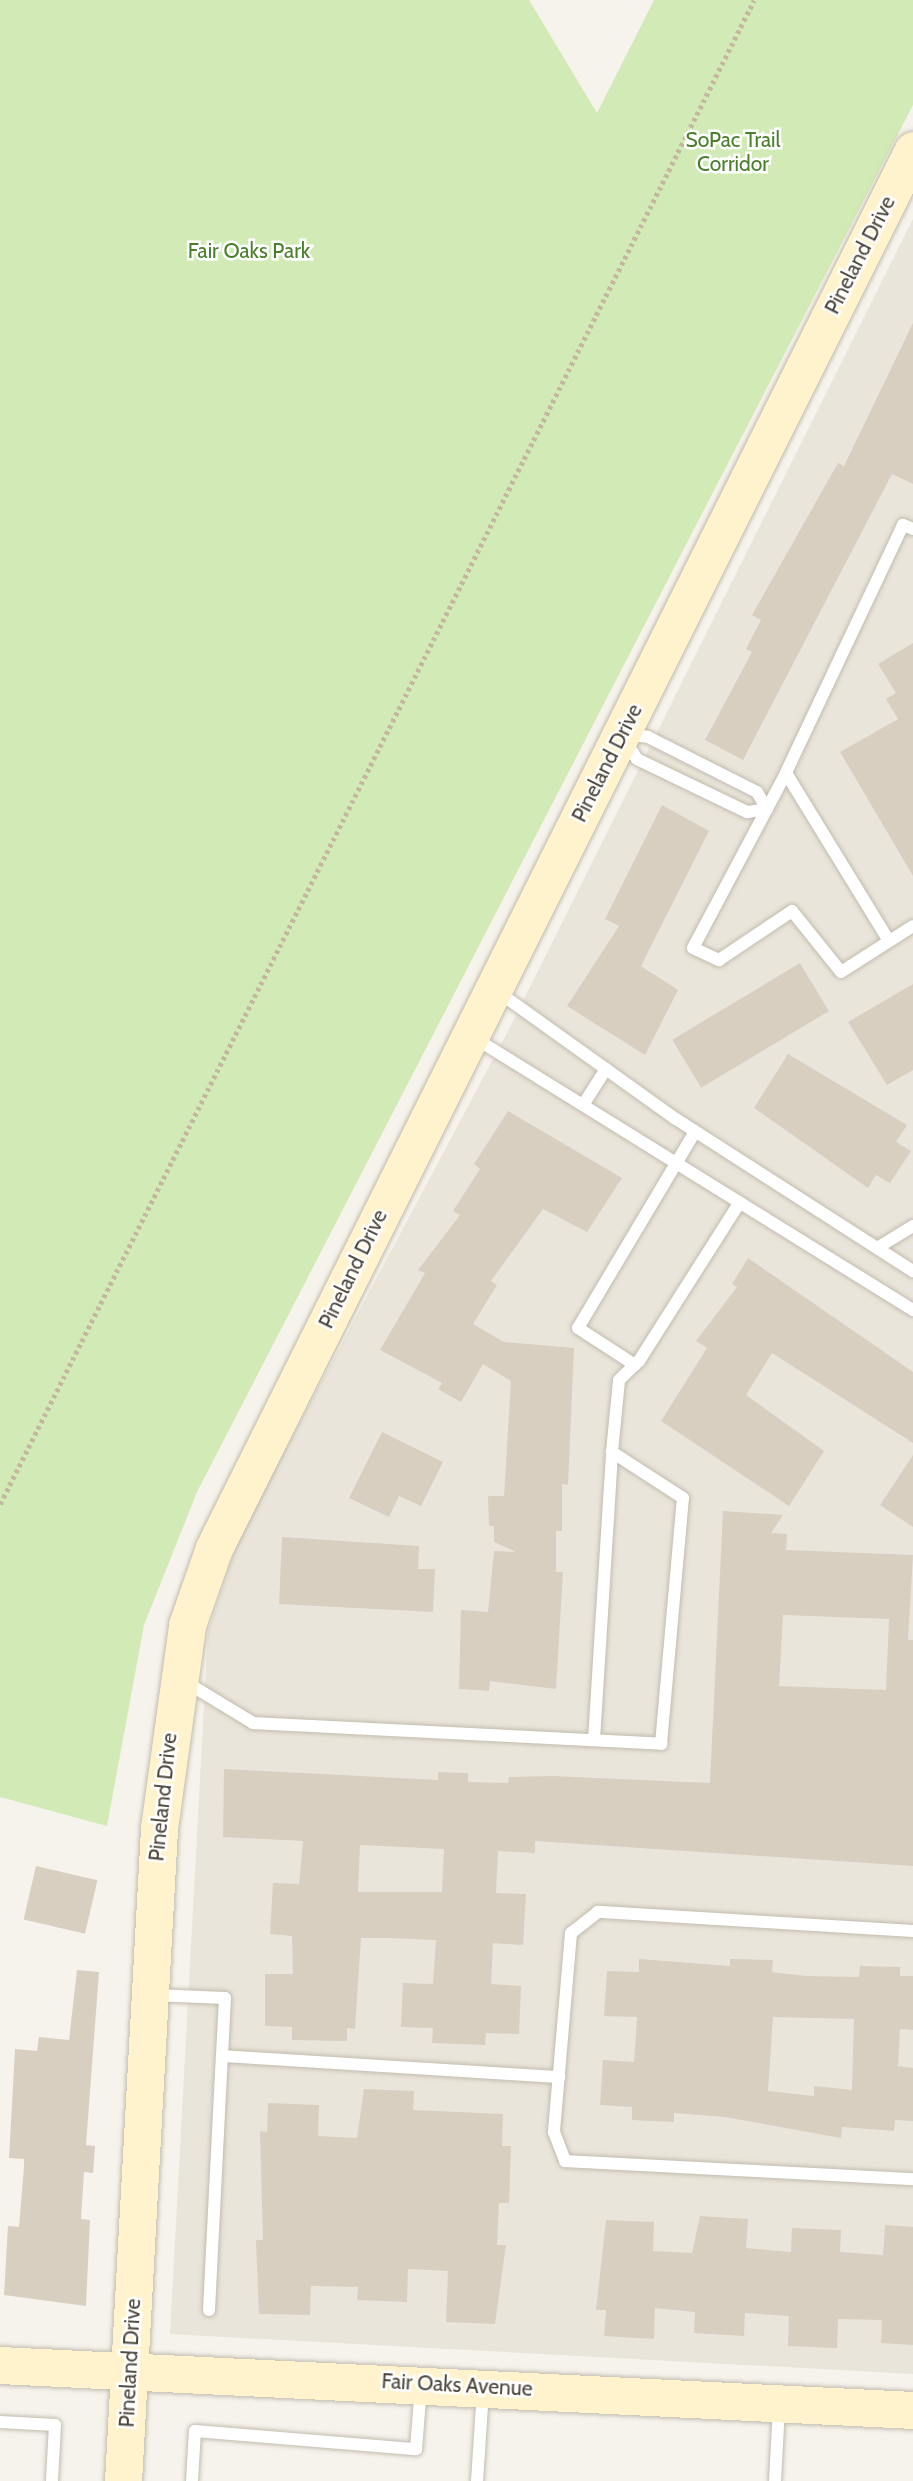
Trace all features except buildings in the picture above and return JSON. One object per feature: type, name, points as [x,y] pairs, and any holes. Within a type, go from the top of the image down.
[{"type":"street","name":"Pineland Drive","points":[[123,2481],[131,2368],[146,1995],[178,1677],[187,1625],[214,1548],[913,150]]},
{"type":"street","name":"Fair Oaks Avenue","points":[[0,2365],[131,2368],[913,2410]]},
{"type":"lane","points":[[913,529],[903,525],[786,773],[694,947],[719,960],[792,911],[841,972],[913,926]]},
{"type":"lane","points":[[621,734],[637,759],[747,812],[767,809]]},
{"type":"lane","points":[[621,734],[648,737],[757,792],[767,809]]},
{"type":"lane","points":[[786,773],[889,941]]},
{"type":"lane","points":[[494,989],[695,1132],[913,1271]]},
{"type":"lane","points":[[470,1034],[913,1310]]},
{"type":"lane","points":[[583,1105],[606,1069]]},
{"type":"lane","points":[[635,1365],[578,1328],[695,1132]]},
{"type":"lane","points":[[594,1740],[619,1380],[635,1365],[740,1202]]},
{"type":"lane","points":[[877,1248],[913,1226]]},
{"type":"lane","points":[[178,1677],[253,1723],[661,1744],[683,1498],[612,1452]]},
{"type":"lane","points":[[913,1931],[598,1912],[570,1933],[554,2132],[565,2161],[913,2179]]},
{"type":"lane","points":[[146,1995],[225,1998],[209,2310]]},
{"type":"lane","points":[[222,2056],[559,2077]]},
{"type":"lane","points":[[192,2481],[195,2431],[416,2449],[422,2384]]},
{"type":"lane","points":[[477,2481],[484,2387]]},
{"type":"lane","points":[[775,2481],[779,2403]]},
{"type":"lane","points":[[0,2422],[55,2425],[52,2481]]},
{"type":"path","points":[[0,1504],[754,0]]},
{"type":"shaded area","points":[[913,219],[913,2374],[170,2334],[208,1631],[240,1535],[508,1031]]},
{"type":"green space","points":[[0,0],[529,0],[597,113],[654,0],[913,0],[913,105],[197,1492],[144,1625],[107,1826],[0,1797]]},
{"type":"park label","name":"SoPac Trail Corridor","points":[[733,152]]},
{"type":"park label","name":"Fair Oaks Park","points":[[249,251]]}]
